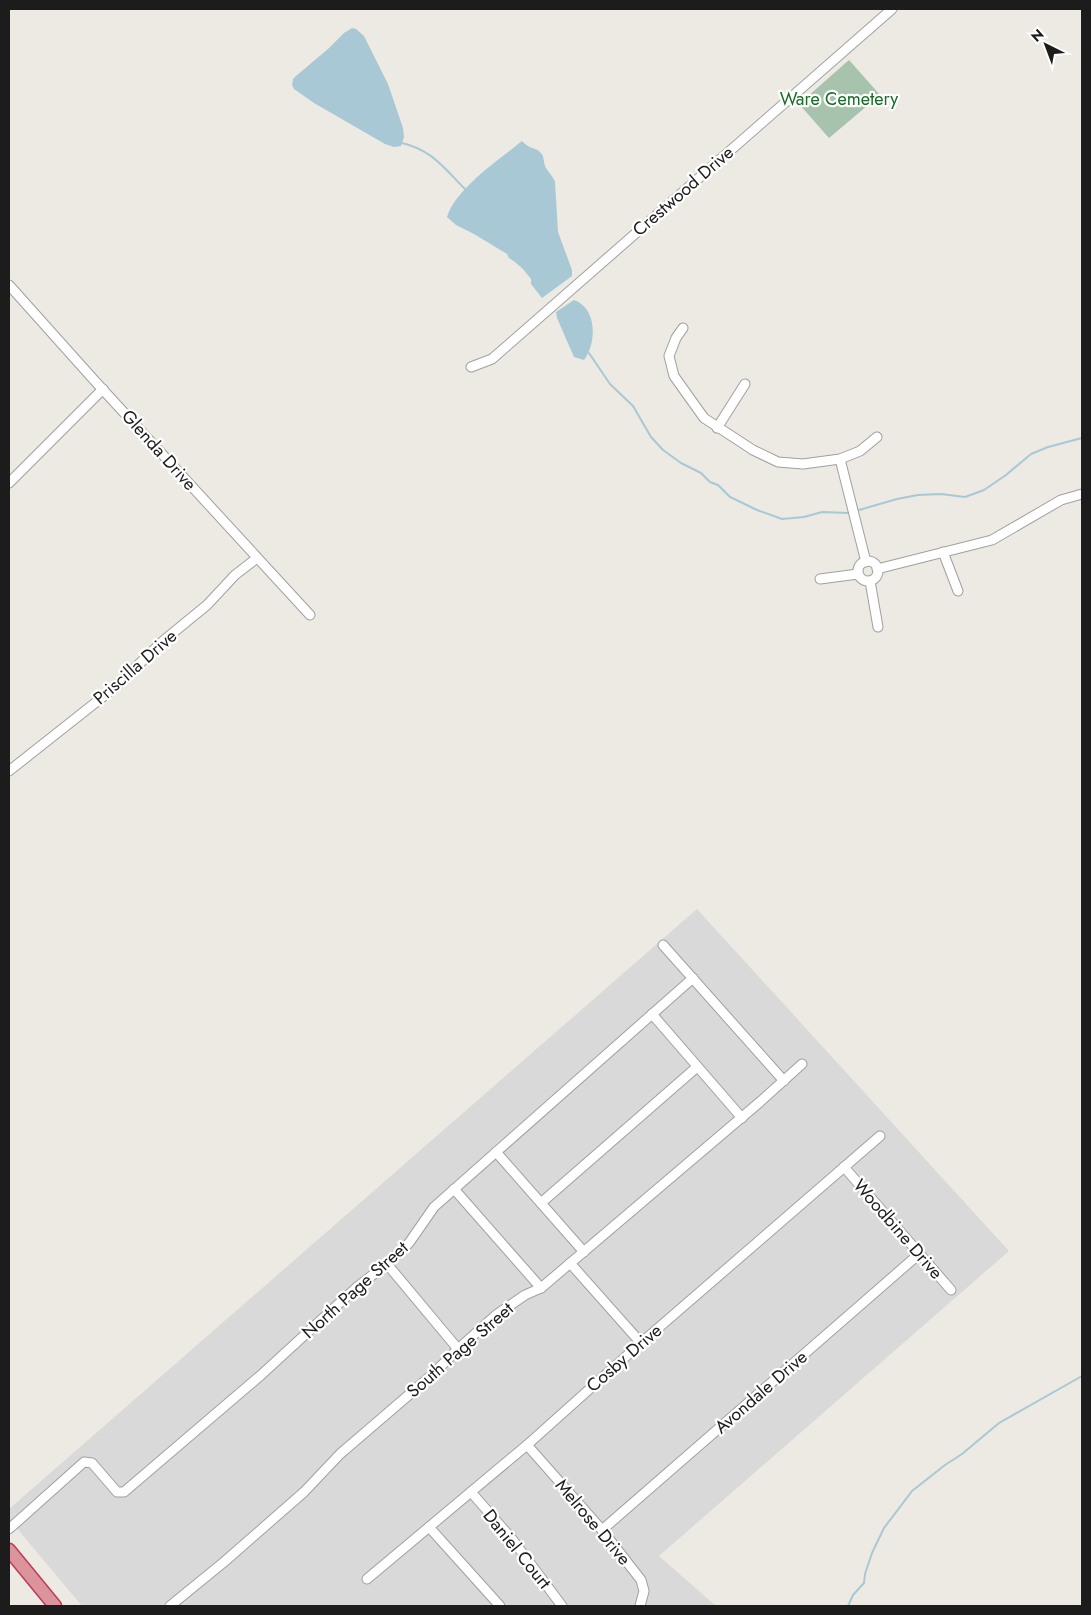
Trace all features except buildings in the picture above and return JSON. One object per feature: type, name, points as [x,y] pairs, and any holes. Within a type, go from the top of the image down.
[{"type":"highway","points":[[9,1550],[55,1606]]},
{"type":"street","name":"Crestwood Drive","points":[[471,367],[496,355],[892,9]]},
{"type":"street","name":"Glenda Drive","points":[[9,285],[310,615]]},
{"type":"street","points":[[683,328],[676,338],[669,356],[674,376],[704,418],[753,450],[778,462],[803,464],[840,459],[860,451],[877,437]]},
{"type":"street","points":[[718,428],[745,384]]},
{"type":"street","points":[[9,483],[103,389]]},
{"type":"street","points":[[840,459],[866,562]]},
{"type":"street","points":[[877,570],[992,540],[1061,500],[1082,494]]},
{"type":"street","points":[[943,552],[958,591]]},
{"type":"street","name":"Priscilla Drive","points":[[9,771],[114,688],[163,641],[207,605],[235,575],[257,558]]},
{"type":"street","points":[[866,562],[874,564],[877,570],[876,576],[870,581],[862,579],[858,574],[858,568],[866,562]]},
{"type":"street","points":[[820,579],[858,574]]},
{"type":"street","points":[[870,581],[878,627]]},
{"type":"street","points":[[663,945],[784,1081]]},
{"type":"street","name":"North Page Street","points":[[9,1529],[84,1462],[92,1463],[117,1492],[124,1492],[253,1381],[357,1287],[387,1264],[409,1242],[434,1206],[693,978]]},
{"type":"street","points":[[652,1014],[742,1118]]},
{"type":"street","name":"South Page Street","points":[[170,1606],[304,1492],[340,1454],[432,1375],[496,1315],[525,1295],[541,1288],[742,1118],[802,1064]]},
{"type":"street","points":[[541,1203],[698,1067]]},
{"type":"street","name":"Cosby Drive","points":[[367,1579],[527,1445],[641,1343],[880,1136]]},
{"type":"street","points":[[496,1152],[584,1252]]},
{"type":"street","name":"Woodbine Drive","points":[[844,1167],[951,1290]]},
{"type":"street","points":[[454,1189],[541,1288]]},
{"type":"street","name":"Avondale Drive","points":[[602,1530],[920,1254]]},
{"type":"street","points":[[570,1263],[641,1343]]},
{"type":"street","points":[[387,1264],[458,1349]]},
{"type":"street","name":"Melrose Drive","points":[[527,1445],[602,1530],[641,1580],[644,1592],[640,1606]]},
{"type":"street","name":"Daniel Court","points":[[471,1492],[512,1539],[562,1606]]},
{"type":"street","points":[[429,1527],[500,1606]]},
{"type":"shaded area","points":[[697,909],[1009,1251],[659,1556],[716,1606],[82,1606],[9,1519],[9,1509]]},
{"type":"green space","name":"Ware Cemetery","points":[[849,60],[880,95],[829,138],[799,104]]},
{"type":"water","points":[[352,28],[364,36],[388,84],[403,128],[404,137],[401,146],[394,147],[385,144],[314,103],[294,89],[292,85],[293,79],[296,76]]},
{"type":"water","points":[[522,141],[542,154],[544,164],[555,182],[558,232],[572,270],[572,276],[542,298],[531,284],[531,279],[507,254],[456,225],[447,217],[452,206],[469,185]]},
{"type":"water","points":[[574,300],[582,304],[591,318],[593,336],[584,360],[574,357],[556,312]]},
{"type":"waterway","points":[[402,143],[430,155],[465,189]]},
{"type":"waterway","points":[[589,353],[610,384],[633,406],[651,437],[663,450],[681,463],[701,473],[710,482],[718,485],[730,497],[782,519],[804,517],[822,512],[848,513]]},
{"type":"waterway","points":[[859,510],[918,495],[941,494],[965,497],[984,490],[1031,454],[1048,447],[1082,438]]},
{"type":"waterway","points":[[848,1606],[853,1595],[864,1583],[872,1553],[884,1528],[912,1491],[962,1454],[999,1423],[1082,1376]]}]
